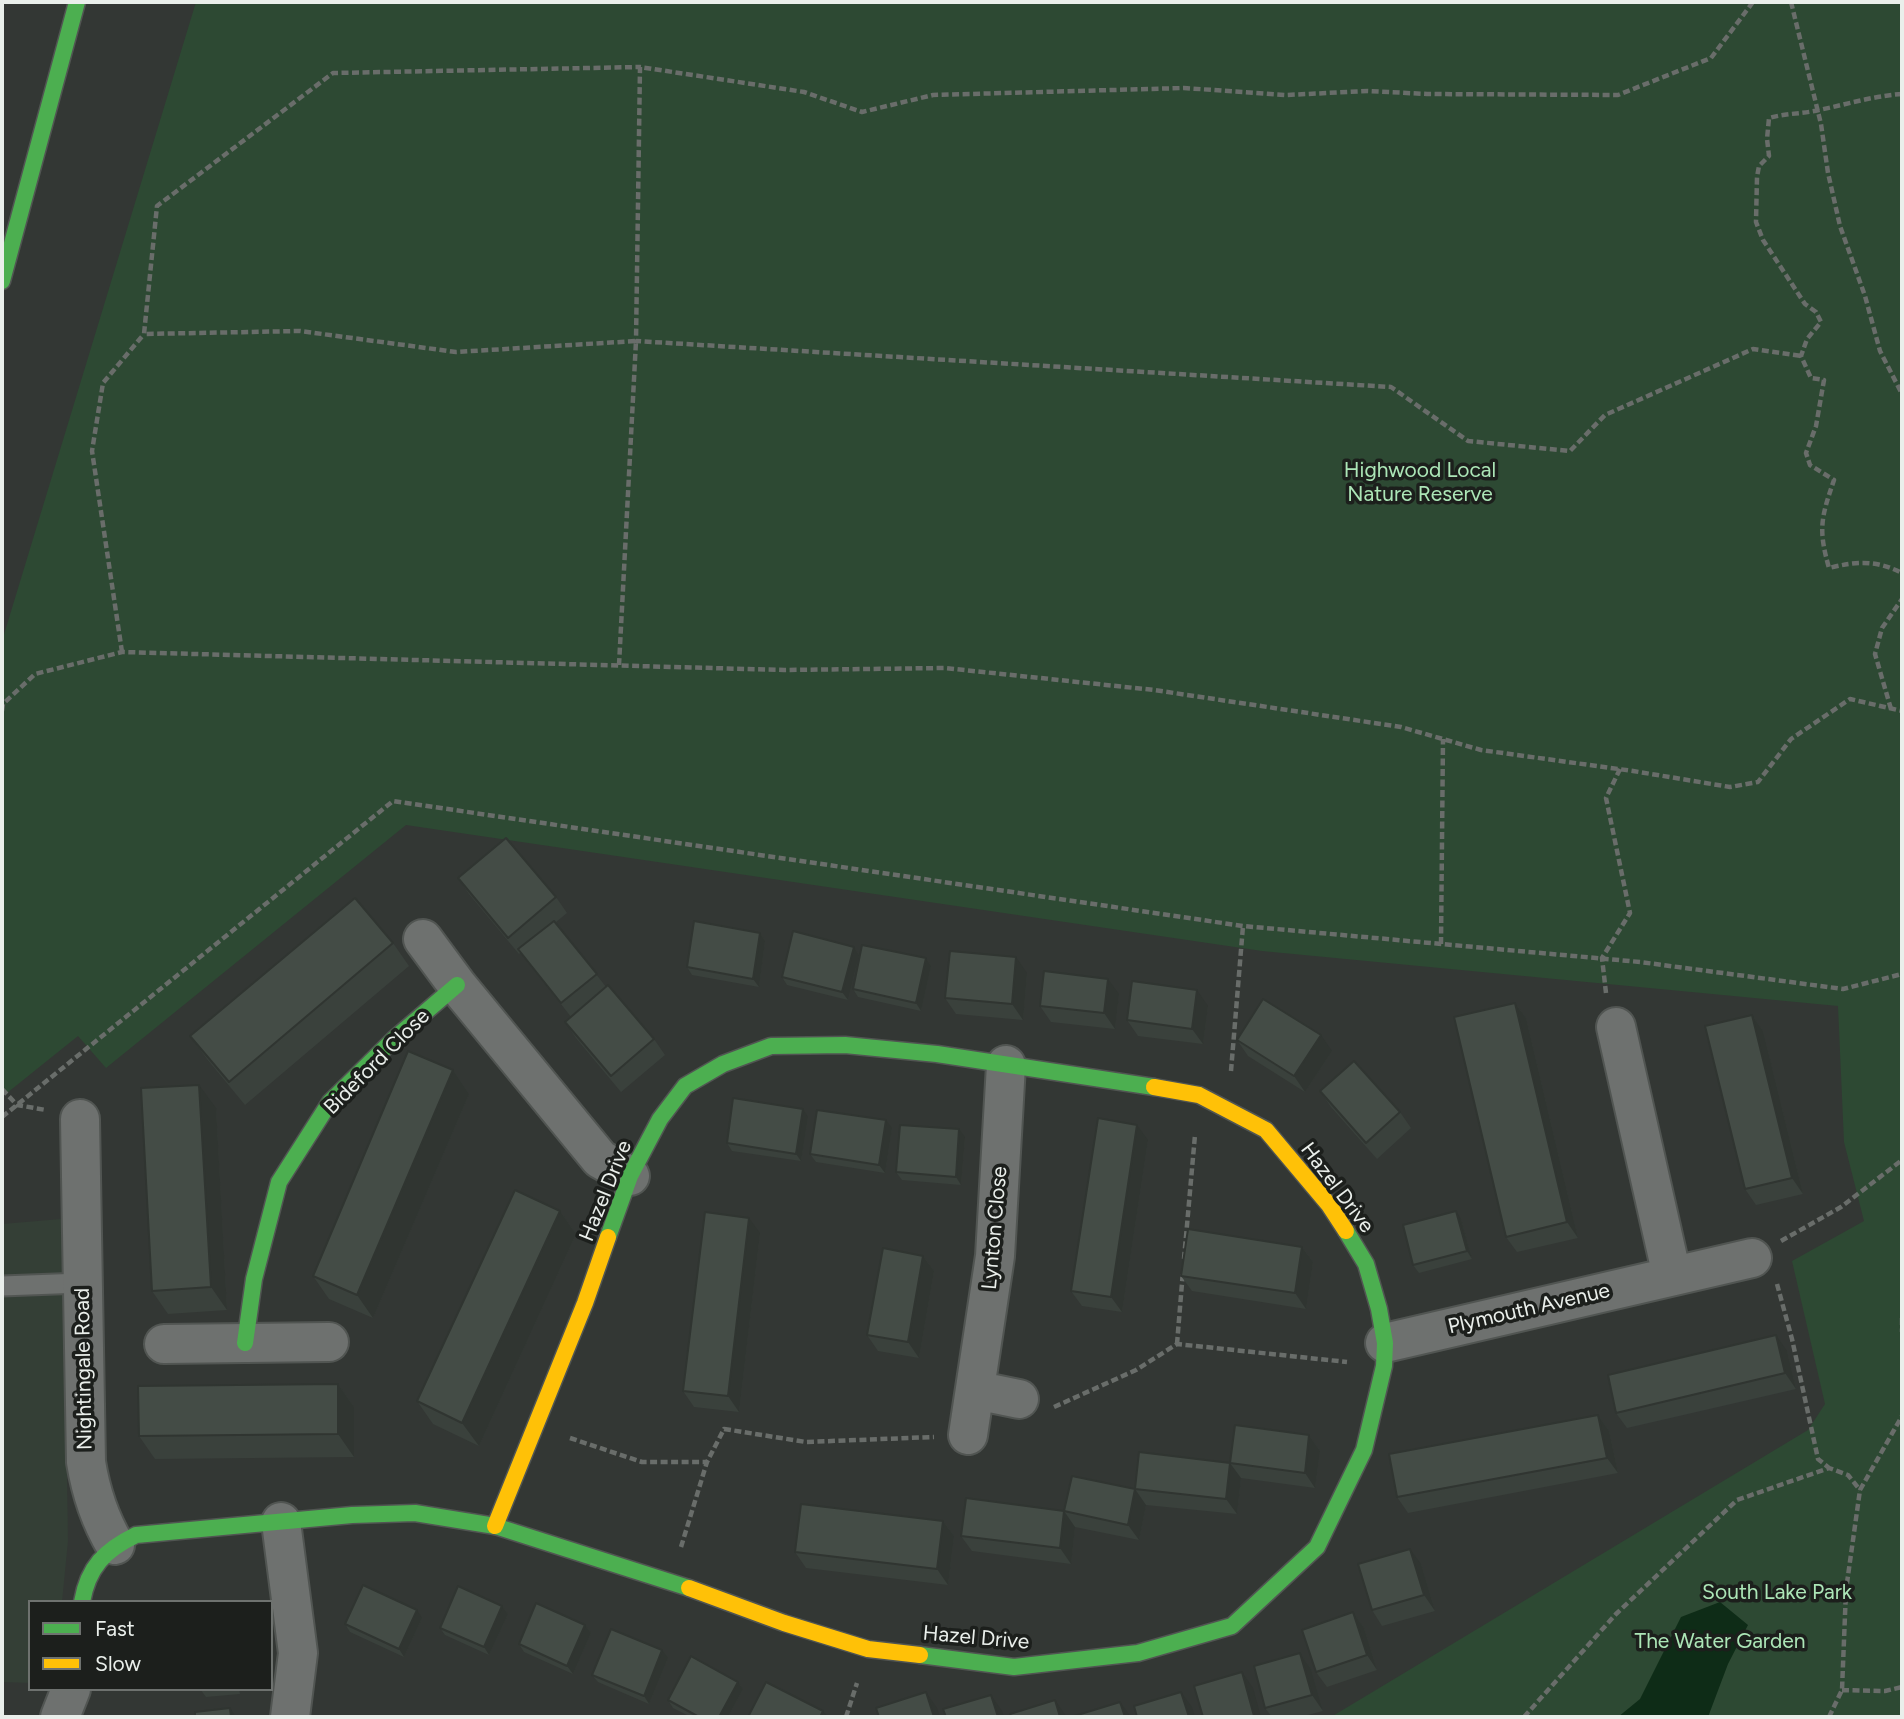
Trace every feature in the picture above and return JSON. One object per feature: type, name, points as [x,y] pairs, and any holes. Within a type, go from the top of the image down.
[{"type":"street","points":[[2,281],[77,2]]},
{"type":"street","points":[[423,939],[457,985],[600,1159],[630,1176]]},
{"type":"street","name":"Bideford Close","points":[[245,1343],[254,1279],[279,1182],[330,1102],[394,1039],[457,985]]},
{"type":"street","points":[[1616,1027],[1672,1276]]},
{"type":"street","name":"Hazel Drive","points":[[115,1545],[136,1535],[352,1515],[415,1513],[495,1526],[670,1581],[783,1623],[868,1649],[1014,1667],[1138,1653],[1232,1626],[1317,1547],[1364,1450],[1384,1366],[1385,1343],[1366,1264],[1329,1205],[1266,1130],[1199,1096],[937,1054],[845,1045],[771,1046],[723,1064],[685,1086],[660,1119],[630,1176],[610,1239],[495,1526]]},
{"type":"street","name":"Lynton Close","points":[[968,1435],[995,1256],[1006,1065]]},
{"type":"street","name":"Nightingale Road","points":[[80,1119],[86,1462],[91,1495],[115,1545]]},
{"type":"street","name":"Plymouth Avenue","points":[[1385,1343],[1752,1258]]},
{"type":"street","points":[[164,1344],[329,1342]]},
{"type":"street","points":[[975,1391],[1019,1399]]},
{"type":"street","points":[[281,1522],[298,1653],[290,1717]]},
{"type":"street","points":[[82,1600],[91,1566],[115,1545]]},
{"type":"street","points":[[60,1717],[70,1691]]},
{"type":"lane","points":[[2,1286],[82,1283]]},
{"type":"path","points":[[122,652],[92,451],[103,383],[144,334],[157,206],[333,73],[640,67],[804,92],[863,111],[933,95],[1184,88],[1286,95],[1368,91],[1618,95],[1711,58],[1753,2]]},
{"type":"path","points":[[1791,2],[1821,124],[1840,226],[1865,296],[1880,351],[1902,394]]},
{"type":"path","points":[[619,665],[636,341],[640,67]]},
{"type":"path","points":[[1902,94],[1874,96],[1816,111],[1769,118],[1769,156],[1759,166],[1756,222],[1763,240],[1805,304],[1816,312],[1821,322],[1807,339],[1801,356],[1811,378],[1824,380],[1816,426],[1806,453],[1810,465],[1834,480],[1821,524],[1829,568],[1857,562],[1884,565],[1902,573]]},
{"type":"path","points":[[144,334],[300,331],[456,352],[636,341],[1391,387],[1468,441],[1570,451],[1605,415],[1753,349],[1801,356]]},
{"type":"path","points":[[1891,709],[1875,654],[1882,628],[1902,599]]},
{"type":"path","points":[[2,711],[4,704],[35,674],[122,652],[784,670],[945,668],[1154,690],[1401,727],[1481,750],[1730,787],[1758,782],[1791,739],[1850,699],[1902,711]]},
{"type":"path","points":[[1441,944],[1443,739]]},
{"type":"path","points":[[1602,958],[1630,913],[1606,798],[1620,769]]},
{"type":"path","points":[[2,1116],[393,801],[1243,926],[1602,958],[1843,989],[1902,974]]},
{"type":"path","points":[[1227,1110],[1243,926]]},
{"type":"path","points":[[2,1089],[17,1105]]},
{"type":"path","points":[[1177,1344],[1199,1096]]},
{"type":"path","points":[[1860,1490],[1848,1475],[1829,1468],[1818,1459],[1792,1339],[1775,1277],[1766,1274],[1752,1258],[1841,1207],[1902,1160]]},
{"type":"path","points":[[1902,1318],[1902,1332]]},
{"type":"path","points":[[1829,1717],[1842,1690],[1846,1590],[1860,1490],[1902,1416]]},
{"type":"path","points":[[536,1427],[642,1462],[707,1462]]},
{"type":"path","points":[[1524,1717],[1616,1614],[1737,1500],[1829,1468]]},
{"type":"path","points":[[1842,1690],[1885,1691],[1902,1687]]},
{"type":"shaded area","points":[[61,1219],[68,1541],[62,1600],[28,1600],[28,1683],[2,1682],[2,1224]]},
{"type":"shaded area","points":[[1720,1602],[1748,1625],[1728,1664],[1708,1717],[1618,1717],[1640,1699],[1681,1617]]},
{"type":"green space","name":"Highwood Local Nature Reserve","points":[[196,2],[1902,2],[1902,1717],[1331,1717],[1808,1430],[1825,1404],[1792,1261],[1864,1221],[1844,1142],[1838,1006],[1262,951],[406,825],[106,1068],[78,1036],[2,1097],[2,641]]},
{"type":"building","points":[[506,838],[556,897],[508,938],[458,878]]},
{"type":"building","points":[[355,898],[393,943],[229,1082],[190,1036]]},
{"type":"building","points":[[554,921],[597,974],[561,1003],[518,949]]},
{"type":"building","points":[[694,921],[760,933],[753,979],[687,967]]},
{"type":"building","points":[[793,931],[854,947],[842,992],[782,977]]},
{"type":"building","points":[[862,945],[926,958],[916,1003],[853,989]]},
{"type":"building","points":[[950,951],[1016,957],[1012,1004],[945,998]]},
{"type":"building","points":[[1044,971],[1108,979],[1104,1013],[1040,1006]]},
{"type":"building","points":[[1132,981],[1197,990],[1192,1029],[1127,1020]]},
{"type":"building","points":[[608,985],[654,1039],[611,1076],[565,1022]]},
{"type":"building","points":[[1263,999],[1321,1035],[1294,1076],[1237,1040]]},
{"type":"building","points":[[1515,1003],[1567,1222],[1506,1237],[1454,1017]]},
{"type":"building","points":[[1752,1015],[1792,1178],[1745,1189],[1705,1026]]},
{"type":"building","points":[[408,1051],[453,1070],[357,1295],[313,1276]]},
{"type":"building","points":[[1354,1061],[1400,1112],[1366,1143],[1320,1091]]},
{"type":"building","points":[[199,1085],[211,1287],[152,1291],[141,1088]]},
{"type":"building","points":[[733,1098],[803,1109],[796,1154],[727,1143]]},
{"type":"building","points":[[817,1110],[886,1120],[879,1165],[810,1154]]},
{"type":"building","points":[[1098,1118],[1137,1125],[1111,1297],[1071,1291]]},
{"type":"building","points":[[900,1125],[959,1129],[956,1177],[896,1172]]},
{"type":"building","points":[[515,1190],[560,1211],[462,1423],[417,1401]]},
{"type":"building","points":[[1456,1211],[1467,1251],[1413,1265],[1403,1225]]},
{"type":"building","points":[[705,1212],[749,1218],[728,1396],[683,1391]]},
{"type":"building","points":[[1188,1229],[1302,1247],[1295,1293],[1181,1276]]},
{"type":"building","points":[[883,1248],[923,1256],[908,1342],[867,1335]]},
{"type":"building","points":[[1776,1335],[1785,1373],[1616,1413],[1608,1375]]},
{"type":"building","points":[[338,1384],[338,1434],[139,1436],[138,1386]]},
{"type":"building","points":[[1598,1415],[1607,1458],[1397,1497],[1389,1454]]},
{"type":"building","points":[[1235,1425],[1309,1435],[1305,1473],[1230,1463]]},
{"type":"building","points":[[1139,1452],[1230,1463],[1226,1499],[1135,1489]]},
{"type":"building","points":[[1072,1476],[1135,1489],[1128,1525],[1064,1511]]},
{"type":"building","points":[[966,1498],[1064,1511],[1060,1548],[961,1536]]},
{"type":"building","points":[[801,1504],[943,1521],[937,1569],[795,1552]]},
{"type":"building","points":[[1410,1549],[1424,1595],[1372,1610],[1358,1564]]},
{"type":"building","points":[[363,1585],[417,1610],[399,1649],[345,1624]]},
{"type":"building","points":[[458,1586],[502,1606],[484,1647],[440,1628]]},
{"type":"building","points":[[536,1603],[585,1625],[567,1666],[519,1644]]},
{"type":"building","points":[[1353,1612],[1367,1655],[1316,1672],[1302,1630]]},
{"type":"building","points":[[611,1629],[662,1650],[644,1696],[592,1675]]},
{"type":"building","points":[[1300,1653],[1312,1695],[1265,1708],[1254,1666]]},
{"type":"building","points":[[691,1656],[738,1682],[719,1717],[699,1717],[668,1700]]},
{"type":"building","points":[[1242,1672],[1254,1716],[1203,1717],[1194,1686]]},
{"type":"building","points":[[766,1682],[823,1711],[820,1717],[748,1717]]},
{"type":"building","points":[[926,1692],[934,1717],[879,1717],[876,1708]]},
{"type":"building","points":[[1181,1692],[1189,1717],[1137,1717],[1134,1706]]},
{"type":"building","points":[[991,1695],[998,1717],[946,1717],[943,1709]]},
{"type":"building","points":[[1055,1700],[1060,1717],[1011,1717],[1010,1714]]},
{"type":"building","points":[[1120,1702],[1125,1717],[1071,1717]]},
{"type":"building","points":[[230,1708],[231,1717],[195,1717],[195,1712]]},
{"type":"traffic: fast","points":[[2,281],[77,2]]},
{"type":"traffic: fast","points":[[245,1343],[254,1279],[279,1182],[330,1102],[394,1039],[457,985]]},
{"type":"traffic: fast","points":[[608,1237],[630,1176],[660,1119],[685,1086],[723,1064],[771,1046],[845,1045],[937,1054],[1154,1087]]},
{"type":"traffic: fast","points":[[920,1655],[1014,1667],[1138,1653],[1232,1626],[1317,1547],[1364,1450],[1384,1366],[1385,1343],[1379,1309],[1366,1264],[1346,1231]]},
{"type":"traffic: fast","points":[[82,1600],[89,1579],[100,1561],[115,1547],[136,1535],[352,1515],[415,1513],[495,1526],[689,1588]]},
{"type":"traffic: slow","points":[[1154,1087],[1199,1095],[1266,1130],[1329,1205],[1346,1231]]},
{"type":"traffic: slow","points":[[495,1526],[585,1303],[608,1237]]},
{"type":"traffic: slow","points":[[689,1588],[784,1623],[868,1649],[920,1655]]},
{"type":"park label","name":"South Lake Park","points":[[1777,1593]]},
{"type":"park label","name":"The Water Garden","points":[[1720,1642]]}]
